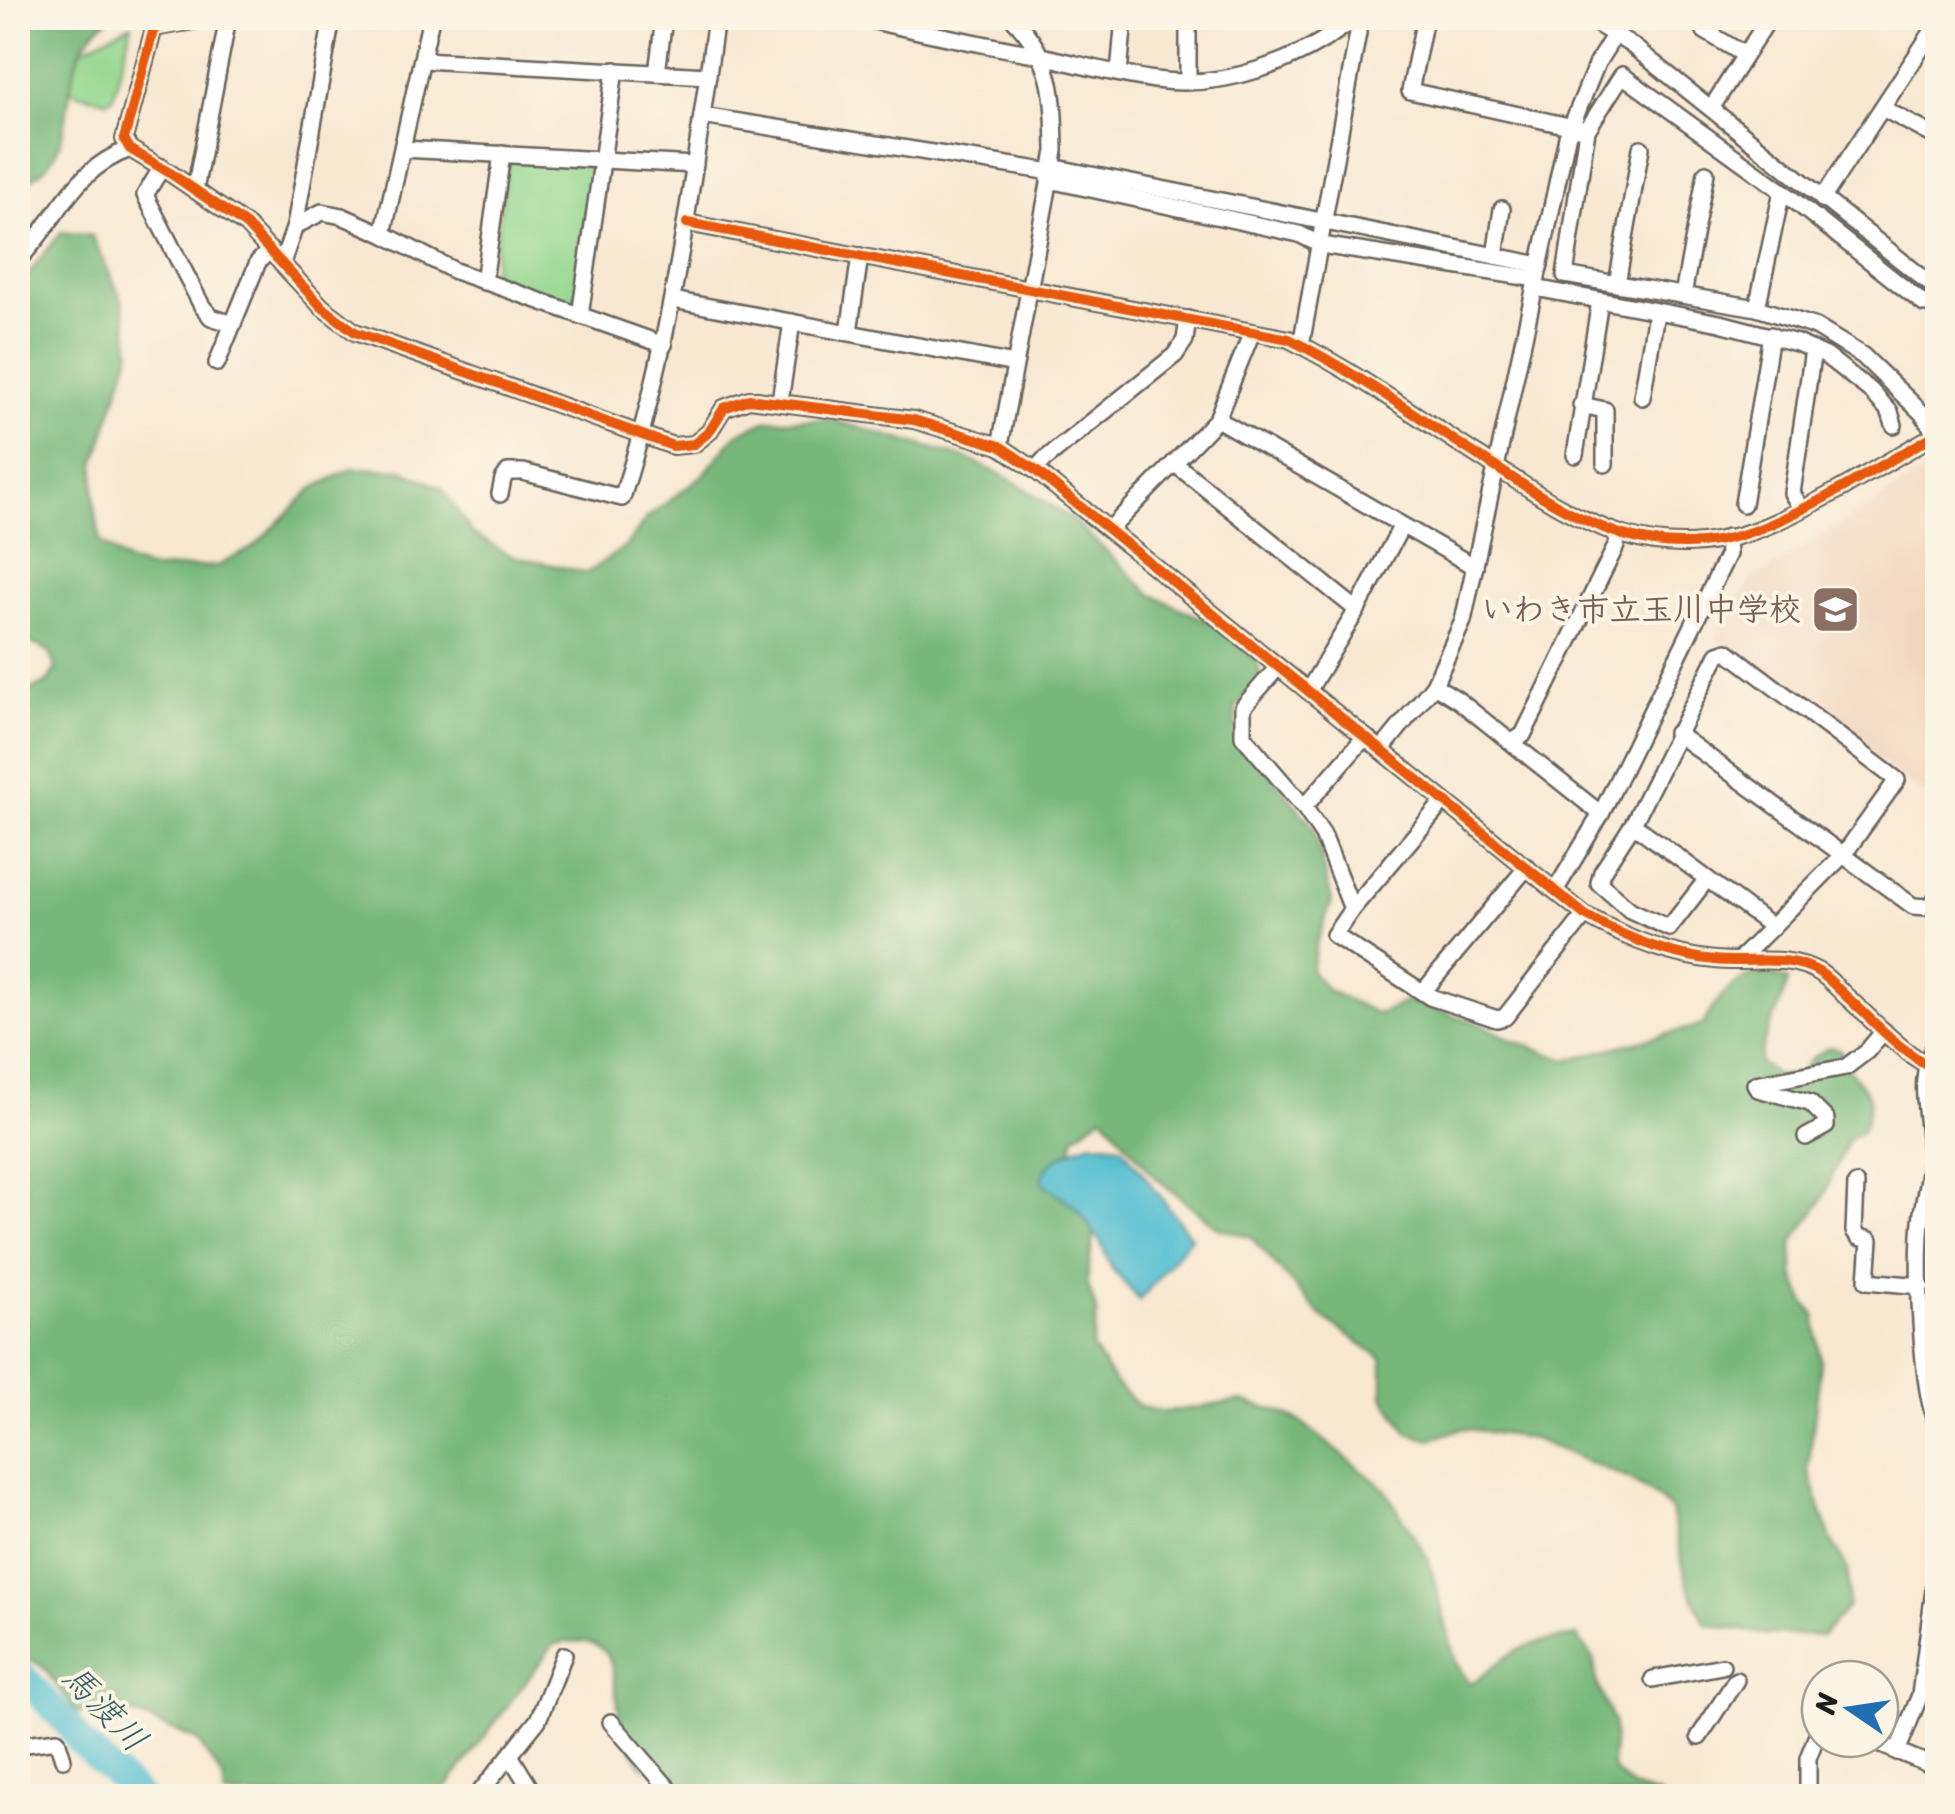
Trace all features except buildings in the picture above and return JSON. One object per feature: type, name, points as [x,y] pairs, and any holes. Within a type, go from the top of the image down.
[{"type":"street","points":[[210,18],[154,28],[124,139],[130,150],[162,167],[246,225],[322,307],[356,332],[673,446],[694,444],[709,432],[724,408],[749,398],[914,420],[1000,446],[1035,470],[1585,915],[1622,936],[1668,950],[1710,960],[1787,959],[1821,973],[1884,1031],[1932,1068]]},
{"type":"street","points":[[195,190],[228,18]]},
{"type":"street","points":[[282,263],[295,226],[332,18]]},
{"type":"street","points":[[383,234],[431,18]]},
{"type":"street","points":[[657,73],[664,18]]},
{"type":"street","points":[[500,494],[508,472],[523,472],[622,498],[642,436],[674,300],[716,18]]},
{"type":"street","points":[[863,18],[1120,73],[1188,82],[1251,72],[1336,32],[1355,18],[1358,33],[1301,345]]},
{"type":"street","points":[[1000,446],[1050,173],[1054,101],[1042,56],[1013,18]]},
{"type":"street","points":[[1120,73],[1124,18]]},
{"type":"street","points":[[1188,18],[1188,82]]},
{"type":"street","points":[[1424,18],[1410,91],[1579,128]]},
{"type":"street","points":[[1566,18],[1596,24],[1615,34],[1712,107],[1938,290]]},
{"type":"street","points":[[1381,750],[1434,685],[1463,621],[1538,277],[1597,64],[1624,18]]},
{"type":"street","points":[[1706,18],[1705,30],[1745,55]]},
{"type":"street","points":[[1712,107],[1769,18]]},
{"type":"street","points":[[1822,199],[1938,24]]},
{"type":"street","points":[[423,60],[708,76]]},
{"type":"street","points":[[580,316],[615,70]]},
{"type":"street","points":[[687,222],[1290,339],[1542,499],[1596,528],[1649,542],[1706,543],[1769,525],[1937,434],[1924,414],[1862,356],[1816,327],[1756,308],[1565,275],[1579,128],[1622,75],[1782,192],[1924,304]]},
{"type":"street","points":[[1882,108],[1938,138]]},
{"type":"street","points":[[702,116],[1050,173],[1495,256],[1600,302],[1772,336],[1812,350],[1826,356],[1870,391],[1890,412],[1894,424]]},
{"type":"street","points":[[1617,284],[1641,148]]},
{"type":"street","points":[[403,149],[695,165]]},
{"type":"street","points":[[18,260],[89,170],[106,158],[130,150]]},
{"type":"street","points":[[484,282],[502,154]]},
{"type":"street","points":[[162,167],[145,195],[202,306],[212,316],[233,324]]},
{"type":"street","points":[[1050,173],[1298,234],[1320,245],[1538,277]]},
{"type":"street","points":[[1683,296],[1706,174]]},
{"type":"street","points":[[1756,308],[1782,192]]},
{"type":"street","points":[[1495,256],[1502,209]]},
{"type":"street","points":[[295,226],[322,212],[342,216],[455,271],[664,345]]},
{"type":"street","points":[[217,363],[258,262],[270,250]]},
{"type":"street","points":[[849,332],[860,256]]},
{"type":"street","points":[[674,300],[1016,364]]},
{"type":"street","points":[[1574,455],[1600,302]]},
{"type":"street","points":[[1642,397],[1656,312]]},
{"type":"street","points":[[1035,470],[1176,354],[1185,340],[1188,319]]},
{"type":"street","points":[[780,402],[792,322]]},
{"type":"street","points":[[1109,530],[1217,420],[1252,332]]},
{"type":"street","points":[[1743,504],[1772,336]]},
{"type":"street","points":[[1801,508],[1792,493],[1812,350]]},
{"type":"street","points":[[1580,405],[1605,410],[1605,464]]},
{"type":"street","points":[[1217,420],[1475,568]]},
{"type":"street","points":[[1174,463],[1357,610]]},
{"type":"street","points":[[1308,690],[1402,527]]},
{"type":"street","points":[[1512,742],[1522,735],[1616,546],[1618,534]]},
{"type":"street","points":[[1556,891],[1601,814],[1728,554],[1727,537]]},
{"type":"street","points":[[1707,878],[1669,928],[1630,910],[1599,883],[1718,654],[1727,651],[1897,780],[1844,854],[1738,962]]},
{"type":"street","points":[[1278,667],[1244,707],[1242,736],[1304,807],[1336,863],[1352,909]]},
{"type":"street","points":[[1434,685],[1601,814]]},
{"type":"street","points":[[1676,733],[1913,906],[1929,908],[1938,896]]},
{"type":"street","points":[[1304,807],[1365,737]]},
{"type":"street","points":[[1444,801],[1334,935],[1423,992],[1497,1019],[1505,1017],[1585,915]]},
{"type":"street","points":[[1633,824],[1772,927]]},
{"type":"street","points":[[1423,992],[1527,868]]},
{"type":"street","points":[[1806,1137],[1826,1126],[1823,1114],[1810,1103],[1758,1089],[1755,1084],[1846,1067],[1884,1031]]},
{"type":"street","points":[[1938,1041],[1924,1112],[1930,1164],[1921,1222],[1926,1391],[1938,1426]]},
{"type":"street","points":[[1856,1184],[1854,1231],[1870,1240],[1868,1281],[1921,1286]]},
{"type":"street","points":[[1900,1742],[1920,1695],[1938,1560]]},
{"type":"street","points":[[477,1796],[538,1720],[564,1655]]},
{"type":"street","points":[[1653,1679],[1722,1666]]},
{"type":"street","points":[[1699,1737],[1736,1680]]},
{"type":"street","points":[[611,1722],[675,1796]]},
{"type":"street","points":[[18,1745],[57,1740],[63,1759]]},
{"type":"street","points":[[1900,1754],[1938,1768]]},
{"type":"street","points":[[511,1757],[535,1796]]},
{"type":"street","points":[[1808,1759],[1808,1796]]},
{"type":"shaded area","name":"いわき市立玉川中学校","points":[[1937,463],[1937,803],[1715,638],[1753,579]]},
{"type":"green space","points":[[18,18],[110,18],[81,50],[58,148],[45,168],[18,189]]},
{"type":"green space","points":[[132,24],[113,97],[107,101],[70,91],[66,74],[82,49]]},
{"type":"green space","points":[[511,160],[590,165],[595,170],[577,302],[572,305],[492,272],[507,165]]},
{"type":"green space","points":[[61,232],[92,236],[123,302],[131,351],[95,463],[94,499],[100,542],[129,563],[154,569],[217,566],[254,547],[312,489],[353,468],[402,470],[442,488],[472,533],[509,555],[587,573],[626,546],[647,518],[703,475],[737,434],[767,420],[832,420],[966,458],[1008,478],[1071,518],[1152,595],[1222,628],[1257,661],[1260,675],[1236,707],[1235,725],[1249,749],[1313,826],[1332,901],[1311,970],[1327,990],[1378,1014],[1408,1001],[1481,1024],[1566,1060],[1703,1025],[1727,991],[1748,978],[1760,975],[1788,980],[1764,1041],[1760,1063],[1776,1075],[1798,1076],[1810,1060],[1829,1047],[1839,1049],[1870,1104],[1862,1132],[1848,1139],[1823,1199],[1792,1243],[1794,1276],[1805,1303],[1815,1315],[1821,1363],[1808,1470],[1830,1537],[1848,1570],[1848,1607],[1822,1636],[1764,1634],[1706,1624],[1687,1584],[1671,1510],[1656,1496],[1627,1478],[1534,1439],[1462,1428],[1430,1440],[1408,1433],[1383,1396],[1383,1359],[1321,1316],[1250,1236],[1220,1229],[1156,1178],[1103,1115],[1075,1136],[1067,1168],[1095,1223],[1087,1281],[1097,1314],[1092,1347],[1116,1385],[1140,1407],[1166,1412],[1241,1401],[1300,1421],[1385,1489],[1429,1560],[1456,1663],[1470,1684],[1524,1647],[1577,1636],[1594,1660],[1596,1681],[1614,1724],[1612,1769],[1632,1787],[1662,1796],[699,1796],[671,1774],[641,1766],[622,1729],[609,1659],[591,1643],[575,1641],[553,1645],[440,1796],[225,1796],[223,1779],[197,1740],[129,1712],[77,1713],[44,1668],[18,1650],[18,695],[47,683],[56,669],[48,650],[18,638],[18,287]]},
{"type":"water","points":[[1091,1142],[1121,1145],[1191,1237],[1140,1300],[1112,1269],[1101,1243],[1077,1208],[1042,1179],[1055,1161]]},
{"type":"waterway","name":"馬渡川","points":[[18,1671],[81,1743],[138,1796]]},
{"type":"cycle path","points":[[210,18],[154,28],[124,139],[130,149],[246,225],[322,307],[355,332],[673,446],[694,444],[709,432],[724,408],[749,399],[914,420],[1000,446],[1035,470],[1585,915],[1631,938],[1698,958],[1781,961],[1807,966],[1827,978],[1902,1047],[1938,1070]]},
{"type":"cycle path","points":[[687,223],[1289,339],[1581,518],[1651,541],[1688,544],[1728,539],[1771,524],[1938,433]]},
{"type":"place","name":"いわき市立玉川中学校","points":[[1836,609]]}]
